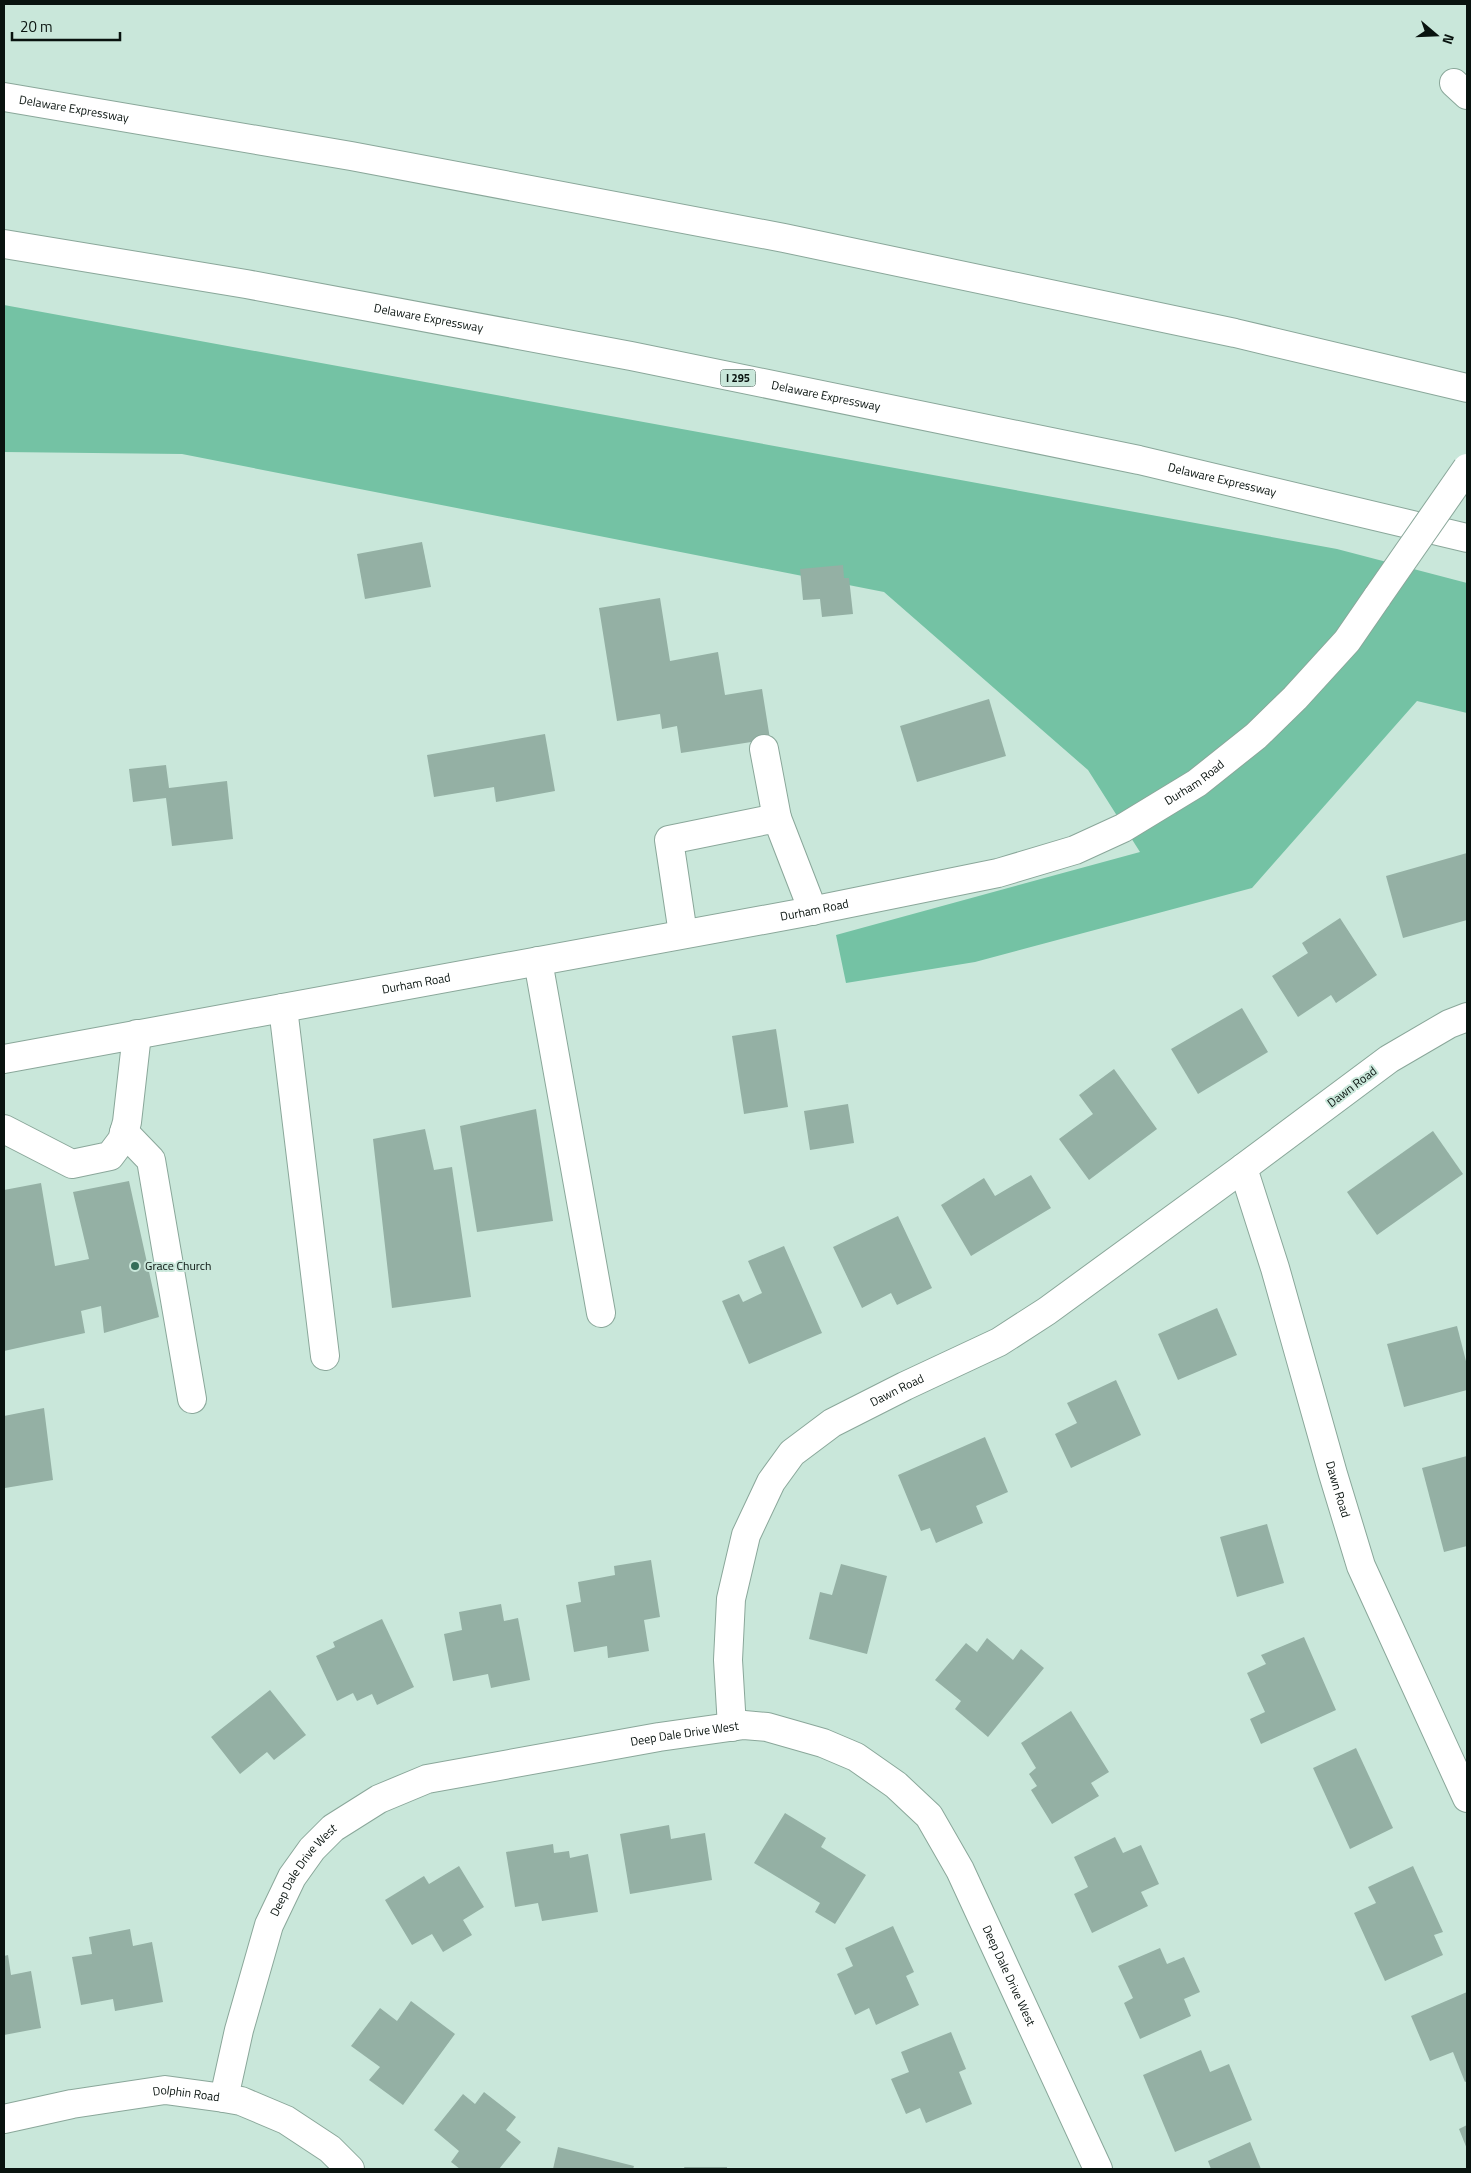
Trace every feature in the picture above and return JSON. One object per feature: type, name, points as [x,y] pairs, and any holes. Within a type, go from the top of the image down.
[{"type":"main road","name":"Delaware Expressway","points":[[4,97],[351,156],[784,238],[1226,331],[1467,388]]},
{"type":"main road","name":"Delaware Expressway","points":[[4,244],[246,284],[640,358],[1139,460],[1467,538]]},
{"type":"main road","name":"Durham Road","points":[[4,1059],[813,911],[998,873],[1074,850],[1123,828],[1198,784],[1256,736],[1295,698],[1347,641],[1467,468]]},
{"type":"main road","points":[[764,749],[777,818],[813,911]]},
{"type":"main road","points":[[683,934],[669,840],[777,818]]},
{"type":"main road","points":[[538,961],[601,1313]]},
{"type":"main road","points":[[282,1008],[325,1356]]},
{"type":"main road","name":"Dawn Road","points":[[732,1727],[728,1660],[731,1599],[746,1535],[771,1482],[792,1453],[832,1422],[1000,1342],[1047,1311],[1389,1059],[1449,1024],[1467,1017]]},
{"type":"main road","points":[[4,1128],[72,1164],[110,1156],[122,1140],[127,1122],[137,1034]]},
{"type":"main road","points":[[124,1132],[151,1160],[192,1399]]},
{"type":"main road","name":"Dawn Road","points":[[1242,1168],[1274,1268],[1361,1566],[1467,1798]]},
{"type":"main road","name":"Deep Dale Drive West","points":[[224,2098],[239,2030],[269,1925],[292,1877],[312,1849],[333,1828],[379,1799],[427,1779],[659,1737],[732,1727],[768,1727],[823,1743],[856,1757],[896,1785],[929,1816],[960,1870],[1098,2169]]},
{"type":"main road","name":"Dolphin Road","points":[[4,2119],[72,2104],[165,2090],[224,2098],[241,2101],[286,2120],[330,2149],[350,2169]]},
{"type":"green space","points":[[4,305],[1337,549],[1467,583],[1467,713],[1417,701],[1252,888],[975,962],[846,983],[836,935],[1140,852],[1088,770],[884,592],[182,454],[4,452]]},
{"type":"building","points":[[422,542],[431,587],[365,599],[357,554]]},
{"type":"building","points":[[843,565],[844,578],[849,578],[853,614],[822,617],[820,599],[803,600],[800,569]]},
{"type":"building","points":[[660,598],[670,661],[718,652],[725,695],[762,689],[770,739],[681,753],[677,726],[662,729],[660,714],[617,721],[599,608]]},
{"type":"building","points":[[989,699],[1006,756],[917,782],[900,726]]},
{"type":"building","points":[[545,734],[555,791],[496,802],[494,787],[434,797],[427,755]]},
{"type":"building","points":[[166,765],[169,788],[227,781],[233,839],[172,846],[166,798],[133,802],[129,769]]},
{"type":"building","points":[[1467,853],[1467,920],[1403,938],[1386,876]]},
{"type":"building","points":[[1340,918],[1377,975],[1336,1003],[1331,995],[1298,1017],[1272,976],[1308,953],[1302,943]]},
{"type":"building","points":[[1242,1008],[1268,1052],[1198,1094],[1171,1049]]},
{"type":"building","points":[[776,1029],[788,1107],[744,1114],[732,1036]]},
{"type":"building","points":[[1114,1069],[1157,1129],[1089,1180],[1059,1139],[1093,1114],[1079,1095]]},
{"type":"building","points":[[848,1104],[854,1143],[810,1150],[804,1111]]},
{"type":"building","points":[[536,1109],[553,1221],[477,1232],[460,1126]]},
{"type":"building","points":[[425,1129],[434,1170],[452,1167],[471,1297],[392,1308],[373,1139]]},
{"type":"building","points":[[1433,1131],[1463,1174],[1377,1235],[1347,1192]]},
{"type":"building","points":[[1031,1175],[1051,1208],[971,1256],[941,1205],[984,1178],[995,1196]]},
{"type":"building","points":[[129,1181],[159,1317],[104,1333],[101,1306],[81,1311],[85,1333],[4,1351],[4,1190],[41,1183],[55,1266],[89,1259],[73,1192]]},
{"type":"building","points":[[898,1216],[932,1288],[897,1305],[891,1293],[862,1308],[833,1247]]},
{"type":"building","points":[[784,1246],[822,1333],[749,1364],[722,1301],[739,1294],[743,1302],[762,1293],[748,1261]]},
{"type":"building","points":[[1217,1308],[1237,1355],[1178,1380],[1158,1334]]},
{"type":"building","points":[[1457,1326],[1467,1365],[1467,1390],[1404,1407],[1387,1344]]},
{"type":"building","points":[[1116,1380],[1141,1435],[1071,1468],[1055,1434],[1077,1423],[1067,1403]]},
{"type":"building","points":[[44,1408],[53,1480],[5,1488],[4,1416]]},
{"type":"building","points":[[985,1437],[1008,1492],[976,1506],[983,1523],[936,1543],[930,1528],[921,1531],[898,1475]]},
{"type":"building","points":[[1467,1456],[1467,1546],[1444,1552],[1422,1468]]},
{"type":"building","points":[[1267,1524],[1284,1583],[1237,1597],[1220,1537]]},
{"type":"building","points":[[651,1560],[660,1617],[644,1620],[649,1651],[608,1658],[607,1646],[574,1652],[566,1605],[581,1602],[578,1582],[615,1575],[614,1566]]},
{"type":"building","points":[[841,1564],[887,1576],[867,1654],[809,1639],[820,1592],[832,1595]]},
{"type":"building","points":[[501,1604],[504,1621],[518,1618],[530,1680],[491,1688],[488,1674],[453,1681],[444,1634],[462,1630],[459,1612]]},
{"type":"building","points":[[382,1619],[414,1687],[377,1705],[372,1694],[357,1701],[353,1693],[337,1701],[316,1656],[335,1647],[333,1642]]},
{"type":"building","points":[[1304,1637],[1336,1710],[1261,1744],[1250,1719],[1265,1712],[1247,1673],[1266,1664],[1261,1655]]},
{"type":"building","points":[[987,1638],[1013,1660],[1021,1649],[1044,1668],[988,1737],[955,1709],[961,1701],[935,1680],[966,1643],[977,1652]]},
{"type":"building","points":[[270,1690],[306,1735],[274,1760],[267,1752],[240,1774],[211,1737]]},
{"type":"building","points":[[1071,1711],[1109,1772],[1091,1783],[1099,1796],[1052,1824],[1031,1790],[1037,1786],[1029,1774],[1036,1768],[1021,1743]]},
{"type":"building","points":[[1356,1748],[1393,1828],[1350,1849],[1313,1768]]},
{"type":"building","points":[[785,1813],[826,1838],[821,1847],[866,1875],[835,1924],[815,1912],[820,1903],[754,1863]]},
{"type":"building","points":[[669,1825],[671,1839],[705,1833],[712,1880],[630,1894],[620,1834]]},
{"type":"building","points":[[1115,1837],[1123,1853],[1141,1845],[1159,1884],[1141,1892],[1148,1906],[1092,1933],[1074,1894],[1088,1887],[1074,1857]]},
{"type":"building","points":[[553,1844],[554,1853],[569,1851],[570,1858],[588,1854],[598,1912],[542,1921],[538,1903],[515,1907],[506,1852]]},
{"type":"building","points":[[459,1866],[484,1907],[463,1920],[472,1935],[443,1952],[432,1934],[412,1945],[385,1900],[424,1876],[429,1884]]},
{"type":"building","points":[[1413,1866],[1443,1932],[1434,1935],[1443,1955],[1385,1981],[1354,1913],[1376,1903],[1368,1887]]},
{"type":"building","points":[[893,1926],[914,1972],[906,1976],[919,2005],[876,2025],[869,2008],[855,2015],[837,1974],[853,1966],[845,1948]]},
{"type":"building","points":[[130,1929],[133,1946],[152,1942],[163,2002],[115,2011],[113,1999],[81,2005],[72,1957],[92,1954],[89,1937]]},
{"type":"building","points":[[1160,1948],[1167,1964],[1184,1957],[1200,1992],[1184,1999],[1191,2016],[1140,2039],[1124,2003],[1133,1998],[1118,1966]]},
{"type":"building","points":[[8,1955],[11,1975],[31,1971],[41,2028],[4,2035],[4,1956]]},
{"type":"building","points":[[1467,1992],[1467,2081],[1465,2082],[1453,2052],[1430,2061],[1411,2016]]},
{"type":"building","points":[[411,2001],[455,2034],[403,2105],[369,2080],[380,2067],[351,2046],[380,2008],[397,2021]]},
{"type":"building","points":[[951,2032],[966,2069],[959,2072],[972,2104],[926,2123],[920,2108],[906,2114],[891,2079],[909,2072],[901,2052]]},
{"type":"building","points":[[1201,2050],[1210,2072],[1229,2064],[1252,2120],[1175,2152],[1143,2075]]},
{"type":"building","points":[[484,2092],[516,2117],[506,2130],[521,2142],[499,2169],[460,2169],[451,2162],[459,2151],[434,2130],[463,2094],[475,2104]]},
{"type":"building","points":[[1467,2125],[1467,2149],[1459,2129]]},
{"type":"building","points":[[1250,2142],[1261,2169],[1211,2169],[1208,2161]]},
{"type":"building","points":[[558,2147],[634,2166],[633,2169],[553,2169]]},
{"type":"building","points":[[684,2167],[727,2167],[727,2169],[685,2169]]},
{"type":"place","name":"Grace Church","points":[[135,1266]]}]
